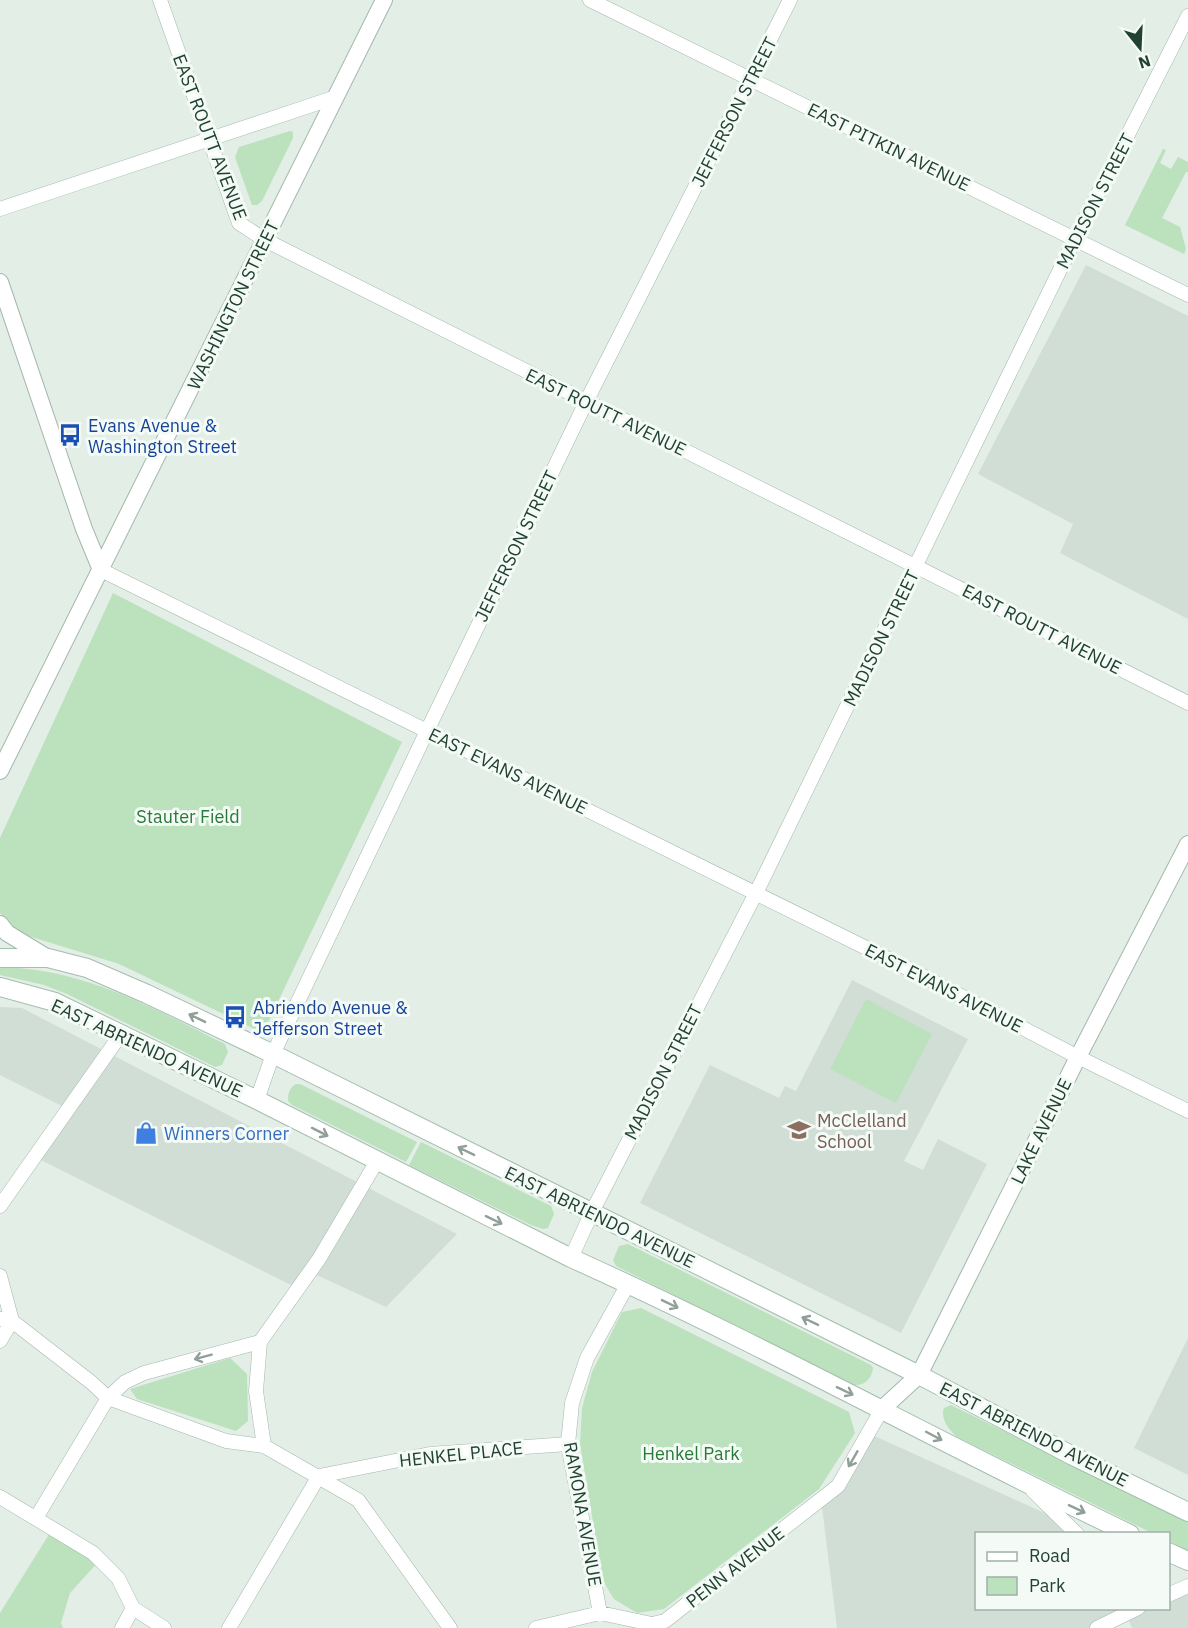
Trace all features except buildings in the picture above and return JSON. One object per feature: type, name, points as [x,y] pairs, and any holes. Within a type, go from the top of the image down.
[{"type":"main road","name":"EAST ABRIENDO AVENUE","points":[[0,958],[48,958],[87,968],[137,990],[273,1054],[592,1212],[1188,1512]]},
{"type":"main road","name":"EAST ABRIENDO AVENUE","points":[[0,987],[55,1002],[257,1100],[571,1258],[882,1409],[1025,1484],[1128,1532]]},
{"type":"main road","points":[[1170,1553],[1188,1561]]},
{"type":"street","name":"EAST ROUTT AVENUE","points":[[160,0],[239,223],[265,240],[1188,703]]},
{"type":"street","name":"WASHINGTON STREET","points":[[0,771],[384,0]]},
{"type":"street","name":"EAST PITKIN AVENUE","points":[[590,0],[1188,295]]},
{"type":"street","name":"JEFFERSON STREET","points":[[257,1100],[273,1054],[586,402],[752,80],[790,0]]},
{"type":"street","name":"MADISON STREET","points":[[571,1258],[592,1212],[756,893],[1075,239],[1188,16]]},
{"type":"street","points":[[0,209],[336,97]]},
{"type":"street","points":[[0,282],[84,529],[101,570]]},
{"type":"street","name":"EAST EVANS AVENUE","points":[[101,570],[917,973],[1188,1111]]},
{"type":"street","name":"LAKE AVENUE","points":[[882,1409],[919,1375],[1078,1057],[1188,844]]},
{"type":"street","points":[[0,924],[7,933],[48,958]]},
{"type":"street","points":[[0,1206],[121,1034]]},
{"type":"street","points":[[264,1446],[256,1391],[260,1342],[319,1258],[377,1161]]},
{"type":"street","points":[[0,1276],[6,1320],[0,1341]]},
{"type":"street","name":"RAMONA AVENUE","points":[[600,1613],[568,1444],[572,1403],[587,1358],[628,1284]]},
{"type":"street","points":[[6,1320],[92,1383],[108,1398],[226,1441],[264,1446],[358,1500],[450,1628]]},
{"type":"street","points":[[36,1518],[108,1398],[125,1382],[144,1373],[260,1342]]},
{"type":"street","name":"PENN AVENUE","points":[[536,1628],[600,1613],[652,1624],[665,1621],[838,1486],[882,1409]]},
{"type":"street","name":"HENKEL PLACE","points":[[319,1476],[430,1454],[568,1444]]},
{"type":"street","points":[[229,1628],[319,1476]]},
{"type":"street","points":[[1025,1484],[1076,1532]]},
{"type":"street","points":[[0,1497],[93,1553],[118,1578],[134,1608],[164,1628]]},
{"type":"street","points":[[1170,1593],[1188,1586]]},
{"type":"street","points":[[122,1628],[134,1608]]},
{"type":"street","points":[[1097,1628],[1129,1610],[1132,1628]]},
{"type":"shaded area","points":[[1086,265],[1188,316],[1188,619],[1060,553],[1073,524],[978,474]]},
{"type":"shaded area","name":"McClelland School","points":[[852,980],[968,1039],[904,1161],[923,1170],[938,1139],[987,1164],[901,1333],[640,1203],[710,1065],[779,1098],[785,1086],[796,1091]]},
{"type":"shaded area","points":[[0,1007],[22,1008],[457,1234],[386,1307],[310,1272],[299,1289],[35,1157],[68,1109],[0,1075]]},
{"type":"shaded area","points":[[1188,1338],[1188,1475],[1134,1448]]},
{"type":"shaded area","points":[[868,1433],[1069,1524],[1076,1532],[975,1532],[975,1610],[1170,1610],[1170,1595],[1188,1586],[1188,1628],[1132,1628],[1126,1614],[1097,1628],[837,1628],[821,1499]]},
{"type":"green space","points":[[293,132],[293,138],[262,201],[257,205],[252,205],[235,157],[239,147]]},
{"type":"green space","points":[[1163,149],[1166,150],[1160,163],[1171,169],[1178,157],[1188,162],[1188,172],[1162,218],[1180,227],[1186,249],[1184,254],[1125,225]]},
{"type":"green space","name":"Stauter Field","points":[[113,593],[402,742],[263,1033],[119,964],[19,933],[0,913],[0,838]]},
{"type":"green space","points":[[0,967],[31,969],[61,975],[117,992],[225,1044],[228,1052],[222,1065],[215,1067],[67,994],[44,985],[0,975]]},
{"type":"green space","points":[[866,999],[932,1034],[896,1103],[830,1069]]},
{"type":"green space","points":[[296,1084],[417,1142],[406,1162],[292,1105],[288,1101],[289,1094]]},
{"type":"green space","points":[[421,1142],[551,1206],[554,1214],[548,1228],[543,1229],[531,1225],[409,1165]]},
{"type":"green space","points":[[628,1244],[871,1365],[873,1368],[871,1375],[865,1383],[854,1385],[616,1266],[613,1260],[619,1246]]},
{"type":"green space","name":"Henkel Park","points":[[641,1308],[849,1412],[855,1433],[819,1489],[664,1609],[637,1613],[614,1599],[603,1581],[580,1444],[582,1408],[592,1372],[622,1312]]},
{"type":"green space","points":[[230,1358],[247,1374],[248,1421],[236,1431],[137,1399],[130,1389]]},
{"type":"green space","points":[[951,1405],[1188,1522],[1188,1551],[1170,1542],[1170,1532],[1150,1532],[957,1437],[944,1420],[944,1408]]},
{"type":"green space","points":[[53,1528],[100,1560],[70,1593],[61,1623],[63,1628],[0,1628],[0,1613]]},
{"type":"place","name":"Evans Avenue & Washington Street","points":[[70,435]]},
{"type":"place","name":"Abriendo Avenue & Jefferson Street","points":[[235,1017]]},
{"type":"place","name":"McClelland School","points":[[799,1130]]},
{"type":"place","name":"Winners Corner","points":[[146,1133]]}]
